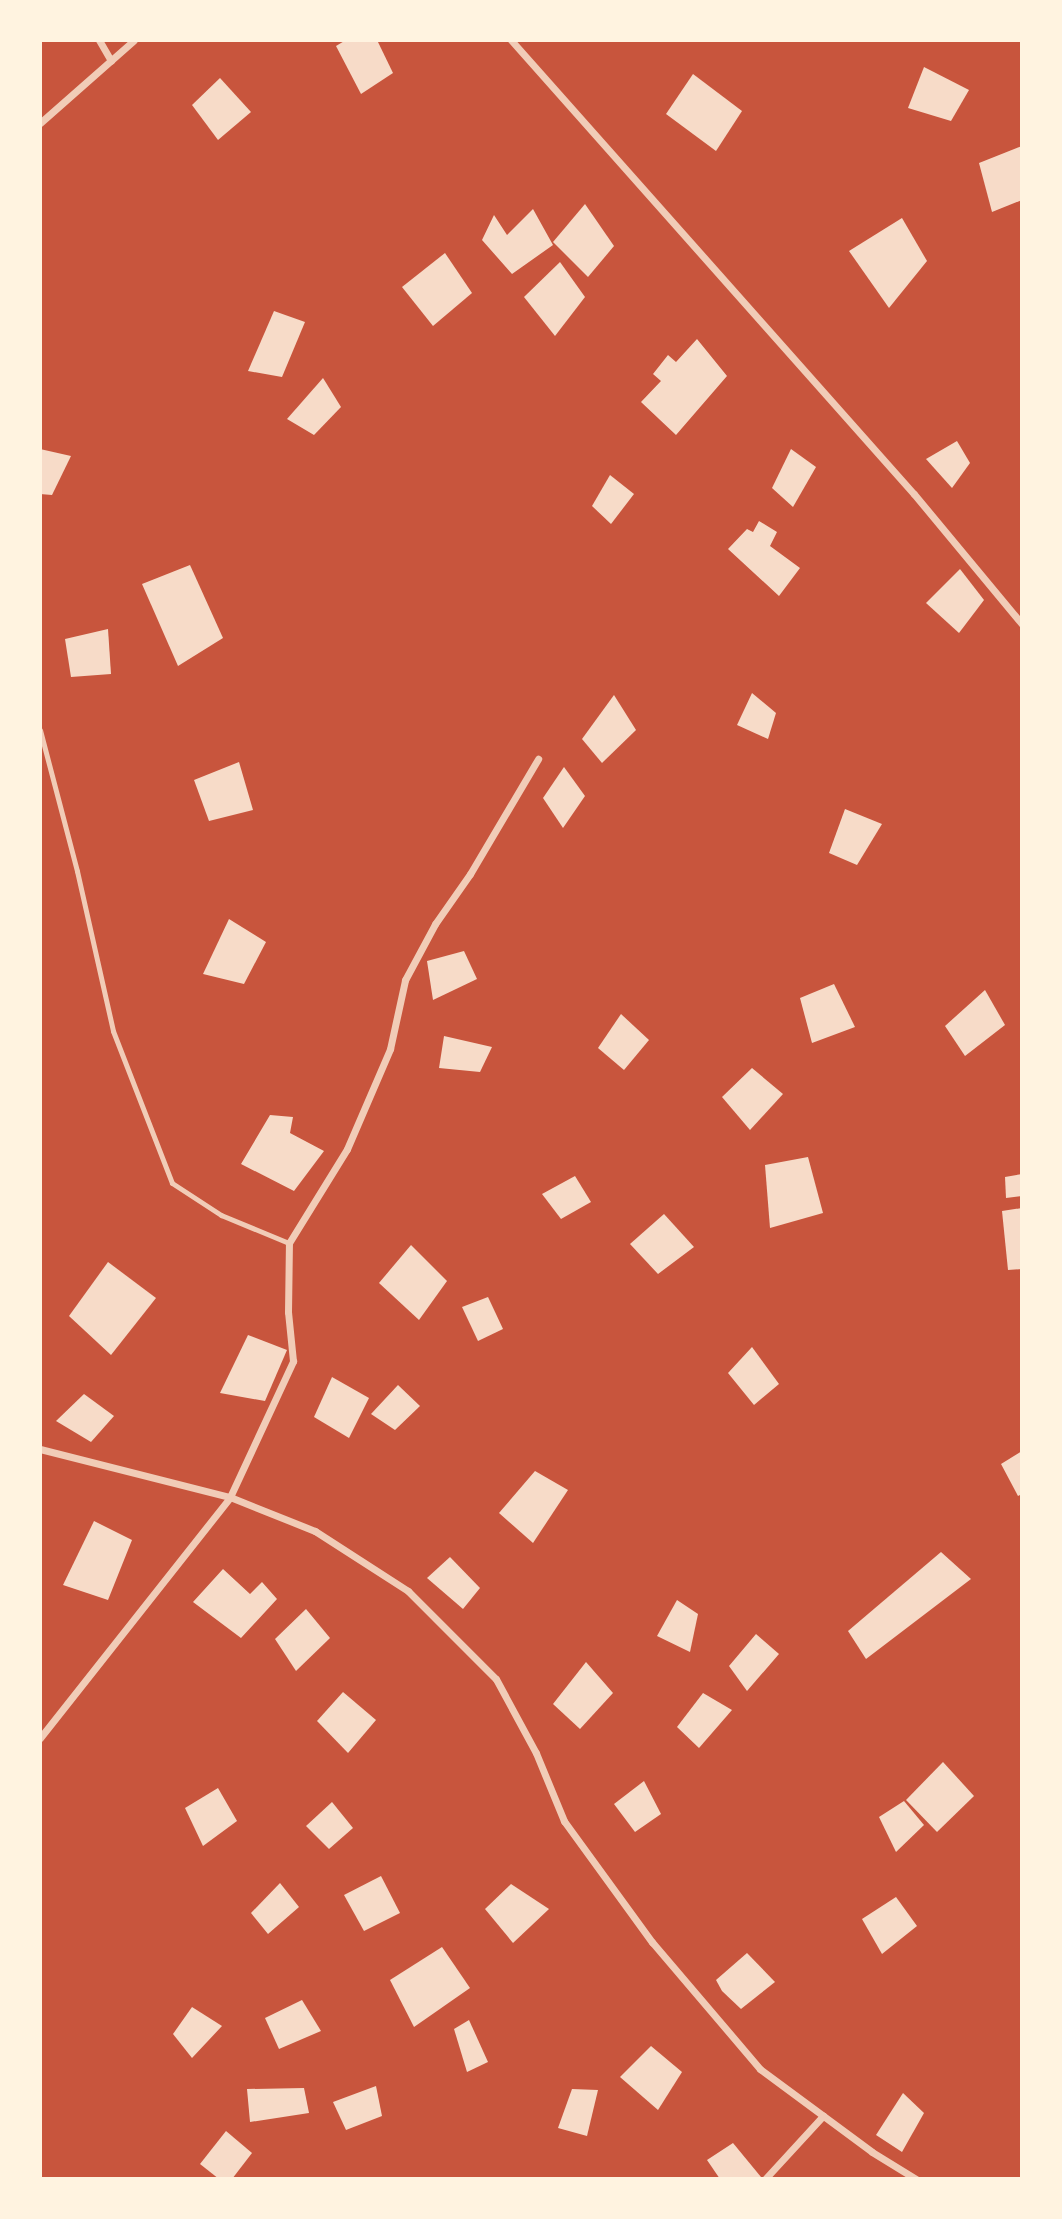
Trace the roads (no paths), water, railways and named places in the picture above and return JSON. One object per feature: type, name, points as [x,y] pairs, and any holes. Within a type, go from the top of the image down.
[{"type":"street","points":[[99,40],[111,61]]},
{"type":"street","points":[[40,123],[134,40]]},
{"type":"street","points":[[511,40],[915,494],[1022,624]]},
{"type":"street","points":[[40,1738],[230,1497],[293,1361],[288,1312],[289,1243],[347,1149],[390,1049],[405,980],[435,923],[470,874],[538,759]]},
{"type":"street","points":[[40,1449],[230,1497],[316,1531],[408,1591],[496,1679],[536,1753],[564,1821],[652,1942],[760,2069],[872,2152],[916,2179]]},
{"type":"street","points":[[765,2179],[823,2116]]},
{"type":"lane","points":[[40,730],[77,871],[113,1031],[172,1183],[220,1215],[289,1243]]}]
